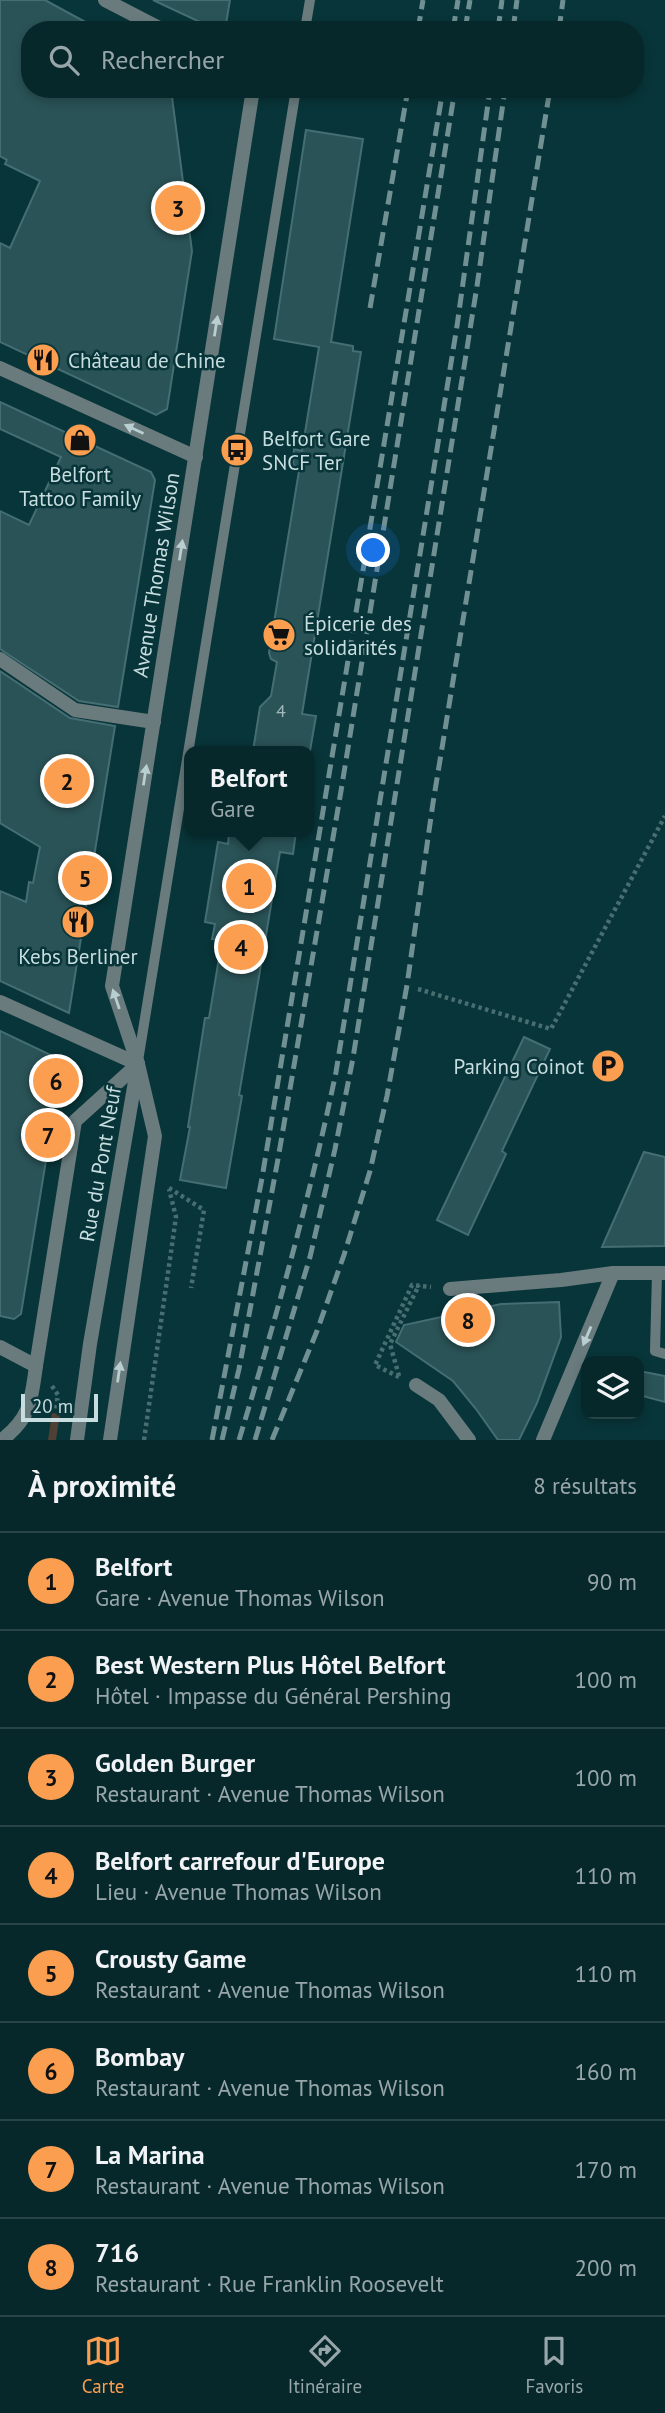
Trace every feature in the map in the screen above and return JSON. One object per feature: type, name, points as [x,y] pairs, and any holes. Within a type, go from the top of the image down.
[{"type":"street","points":[[105,0],[146,21]]},
{"type":"street","name":"Avenue Thomas Wilson","points":[[138,1064],[112,986],[252,98]]},
{"type":"street","points":[[0,368],[196,457]]},
{"type":"street","points":[[0,659],[75,710],[154,722]]},
{"type":"street","points":[[0,1002],[138,1064],[75,1121],[30,1404],[19,1427],[2,1440]]},
{"type":"street","name":"Rue du Pont Neuf","points":[[77,1440],[90,1344],[138,1064]]},
{"type":"street","name":"Rue du Pont Neuf","points":[[110,1440],[155,1136],[138,1064]]},
{"type":"street","points":[[543,1440],[613,1273]]},
{"type":"street","points":[[450,1289],[613,1273],[661,1273]]},
{"type":"street","points":[[0,1347],[36,1366]]},
{"type":"street","points":[[416,1385],[439,1400],[469,1440]]},
{"type":"lane","points":[[306,21],[310,0]]},
{"type":"lane","points":[[190,746],[295,98]]},
{"type":"lane","points":[[138,1064],[184,780]]},
{"type":"lane","points":[[661,1273],[655,1351],[665,1354]]},
{"type":"path","points":[[418,989],[551,1029],[665,816]]},
{"type":"path","points":[[145,1440],[176,1217],[169,1189],[170,1177]]},
{"type":"path","points":[[169,1189],[204,1210],[191,1288]]},
{"type":"path","points":[[412,1285],[375,1365],[416,1385]]},
{"type":"path","points":[[399,1377],[390,1344],[419,1285]]},
{"type":"path","points":[[56,1409],[58,1395]]},
{"type":"shaded area","points":[[52,1413],[60,1414],[56,1440],[48,1440]]},
{"type":"building","points":[[0,0],[45,0],[84,21],[21,21],[21,98],[172,98],[192,251],[167,409],[156,415],[0,342],[0,243],[10,248],[40,181],[5,164],[7,160],[0,156]]},
{"type":"building","points":[[153,0],[230,0],[226,21],[198,21]]},
{"type":"building","points":[[306,130],[363,139],[331,342],[353,346],[353,351],[361,352],[302,714],[316,716],[311,746],[254,746],[260,707],[271,696],[277,662],[271,659],[269,653],[299,471],[293,464],[294,449],[302,451],[319,347],[274,339]]},
{"type":"building","points":[[0,402],[151,472],[155,480],[118,707],[79,701],[0,649],[0,511],[29,525],[61,457],[0,429]]},
{"type":"building","points":[[0,671],[70,718],[115,726],[69,1013],[0,981],[0,891],[26,902],[40,847],[0,823]]},
{"type":"building","points":[[229,837],[295,837],[293,854],[280,852],[226,1188],[180,1180],[205,1018],[209,1018],[222,940],[212,939],[215,924],[205,922],[218,842],[228,844]]},
{"type":"building","points":[[0,1031],[59,1061],[61,1067],[52,1118],[64,1120],[58,1155],[47,1154],[21,1314],[14,1319],[0,1316]]},
{"type":"building","points":[[524,1037],[550,1049],[502,1151],[506,1154],[468,1235],[437,1220]]},
{"type":"building","points":[[644,1152],[665,1157],[665,1246],[602,1247]]},
{"type":"building","points":[[559,1302],[561,1337],[537,1403],[519,1440],[498,1440],[453,1381],[396,1342],[404,1325],[501,1304]]},
{"type":"building","points":[[644,1372],[665,1376],[665,1402],[644,1396]]},
{"type":"railway","points":[[420,21],[423,0]]},
{"type":"railway","points":[[454,21],[458,0]]},
{"type":"railway","points":[[466,21],[470,0]]},
{"type":"railway","points":[[499,21],[502,0]]},
{"type":"railway","points":[[514,21],[517,0]]},
{"type":"railway","points":[[560,21],[563,0]]},
{"type":"railway","points":[[370,308],[406,98]]},
{"type":"railway","points":[[212,1440],[262,1178],[442,98]]},
{"type":"railway","points":[[222,1440],[239,1369],[278,1159],[454,98]]},
{"type":"railway","points":[[239,1440],[292,1257],[336,1072],[457,326],[489,98]]},
{"type":"railway","points":[[255,1440],[310,1257],[353,1058],[477,286],[504,98]]},
{"type":"railway","points":[[272,1440],[317,1331],[344,1255],[370,1171],[387,1096],[549,98]]},
{"type":"place","name":"Golden Burger","points":[[178,208]]},
{"type":"place","name":"Château de Chine","points":[[43,360]]},
{"type":"place","name":"Belfort Tattoo Family","points":[[80,440]]},
{"type":"place","name":"Belfort Gare SNCF Ter","points":[[237,450]]},
{"type":"place","name":"Épicerie des solidarités","points":[[279,635]]},
{"type":"place","name":"Best Western Plus Hôtel Belfort","points":[[67,781]]},
{"type":"place","name":"Crousty Game","points":[[85,878]]},
{"type":"place","name":"Belfort","points":[[249,886]]},
{"type":"place","name":"Kebs Berliner","points":[[78,922]]},
{"type":"place","name":"Belfort carrefour d'Europe","points":[[241,947]]},
{"type":"place","name":"Parking Coinot","points":[[608,1066]]},
{"type":"place","name":"Bombay","points":[[56,1081]]},
{"type":"place","name":"La Marina","points":[[48,1135]]},
{"type":"place","name":"716","points":[[468,1320]]}]
